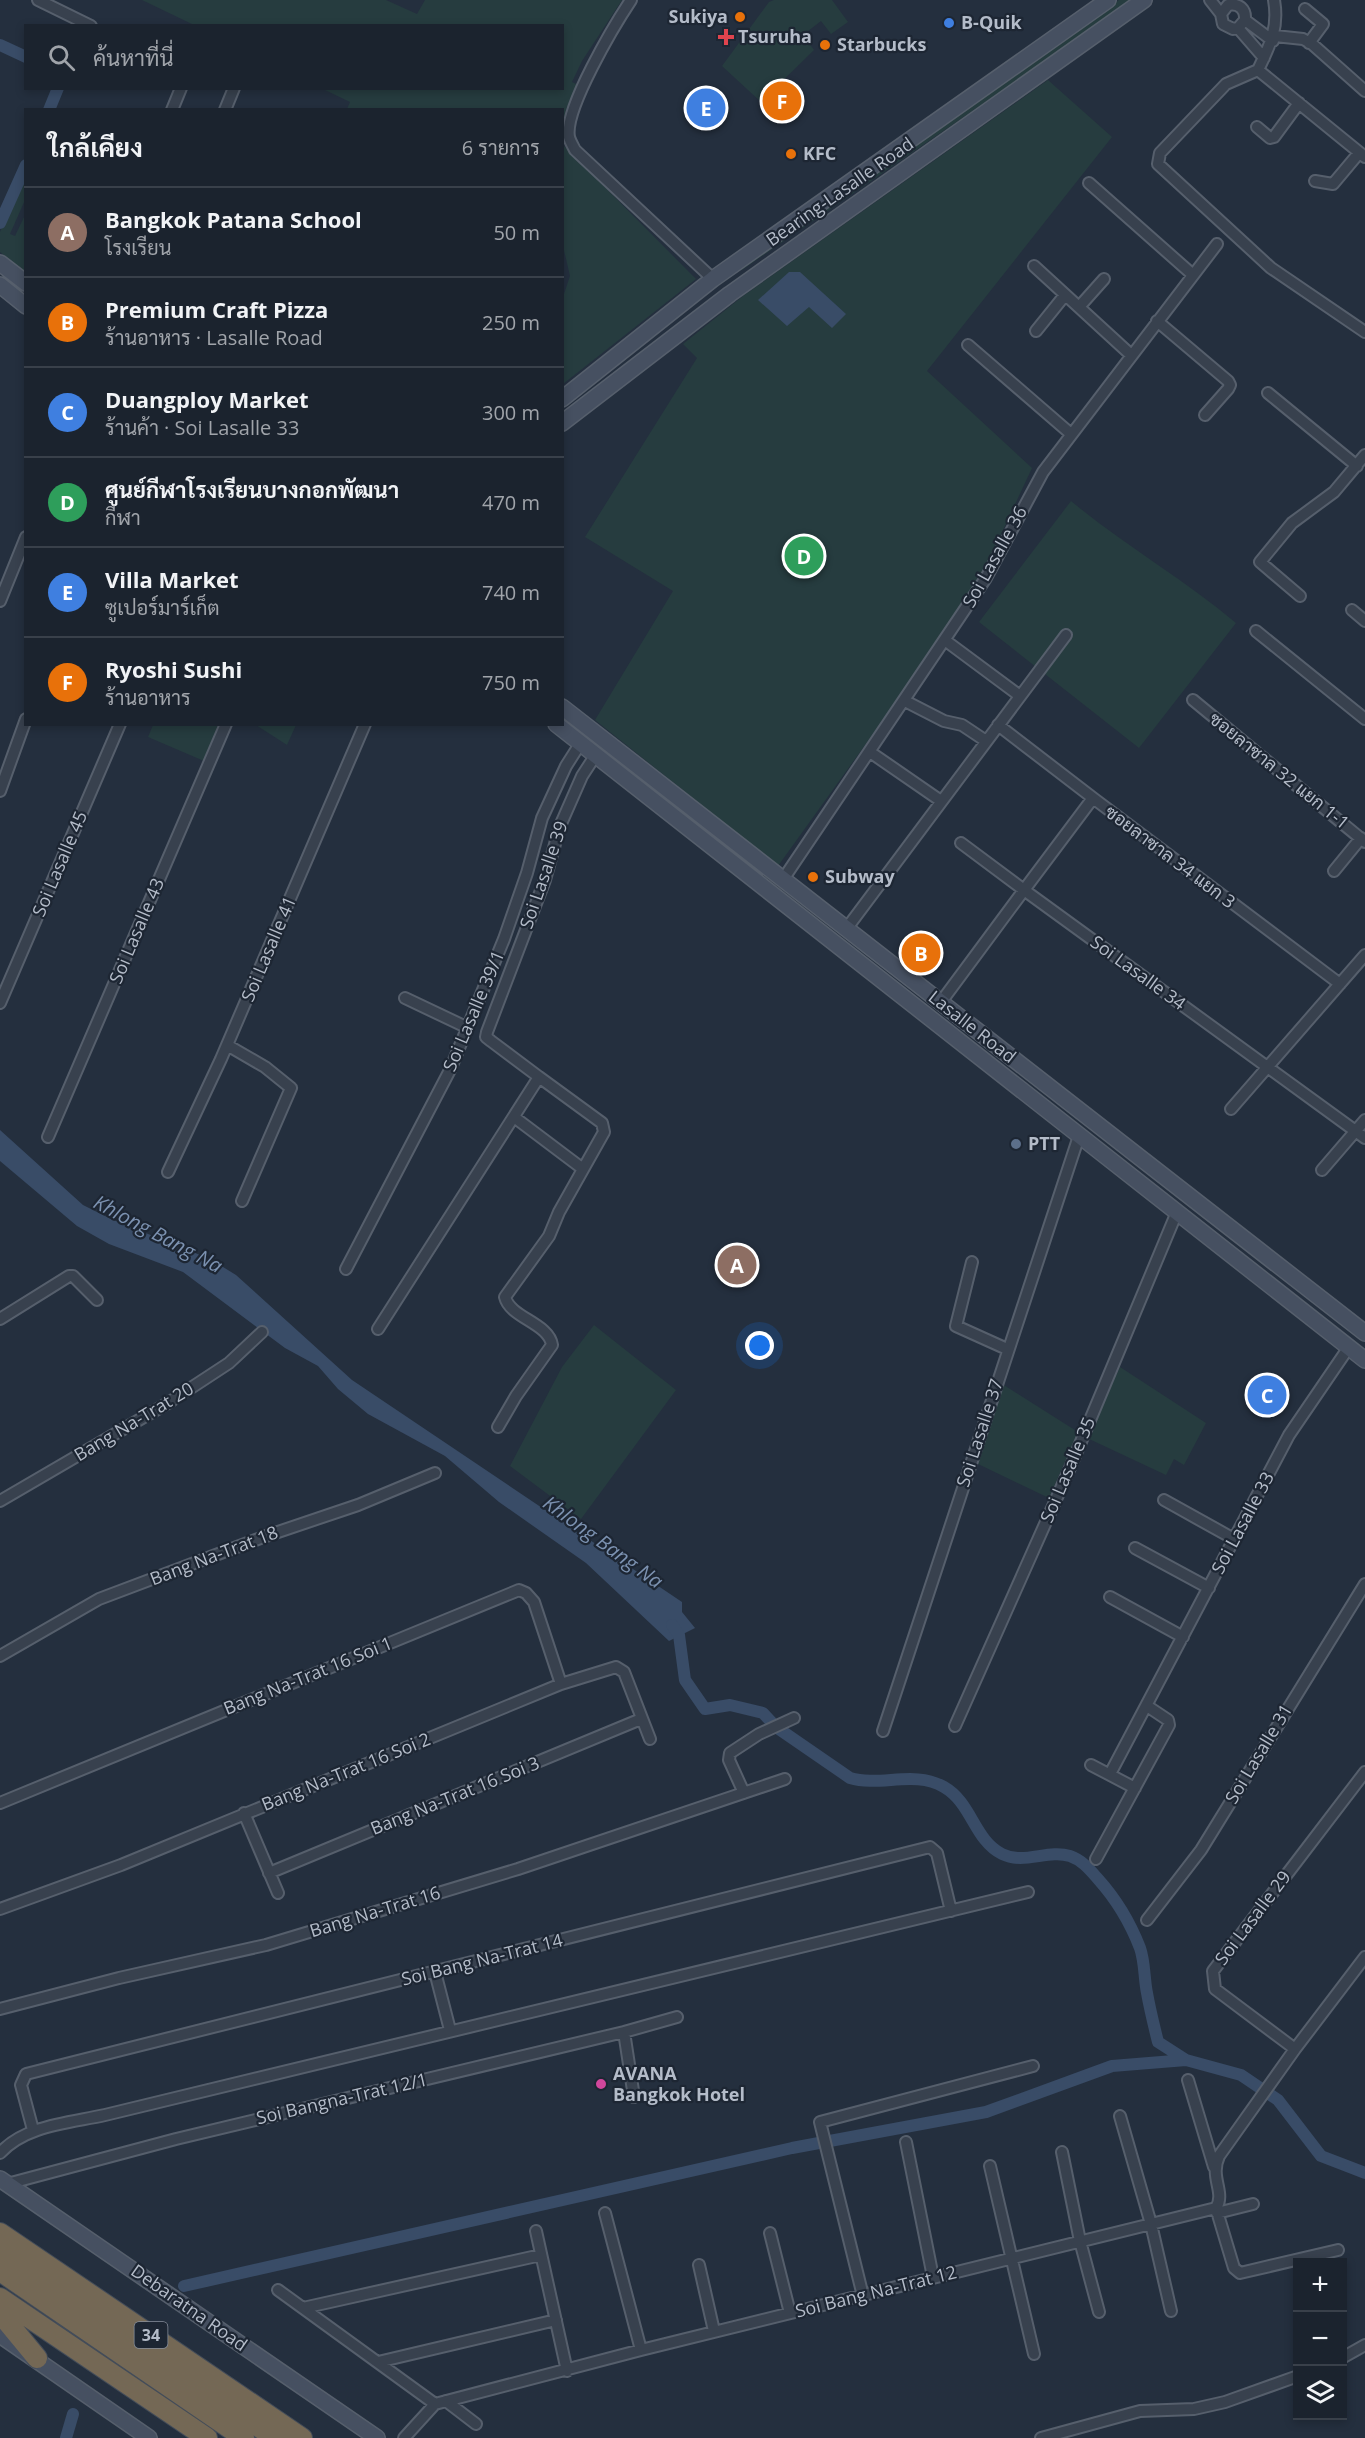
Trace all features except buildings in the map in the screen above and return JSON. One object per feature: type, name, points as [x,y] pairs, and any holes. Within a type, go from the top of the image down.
[{"type":"highway","name":"34","points":[[0,2233],[302,2438]]},
{"type":"highway","points":[[0,2250],[275,2438]]},
{"type":"highway","points":[[0,2271],[244,2438]]},
{"type":"highway","points":[[0,2298],[207,2438]]},
{"type":"highway","points":[[0,2313],[37,2358]]},
{"type":"street","points":[[38,0],[87,24]]},
{"type":"street","points":[[632,0],[591,66],[571,122],[569,136],[575,150],[713,279]]},
{"type":"street","name":"Bearing-Lasalle Road","points":[[564,397],[728,268],[1108,0]]},
{"type":"street","name":"Bearing-Lasalle Road","points":[[564,421],[741,286],[1144,0]]},
{"type":"street","points":[[1210,0],[1221,14],[1223,24],[1233,29],[1242,24]]},
{"type":"street","points":[[1274,0],[1277,18],[1274,38],[1258,70],[1226,84],[1160,153],[1158,164],[1271,268],[1365,333]]},
{"type":"street","points":[[1221,14],[1232,2],[1243,9],[1242,24],[1264,58]]},
{"type":"street","points":[[1305,9],[1323,24],[1309,43]]},
{"type":"street","points":[[1242,24],[1274,38],[1309,43],[1365,91]]},
{"type":"street","points":[[1258,70],[1362,155],[1333,184],[1316,181]]},
{"type":"street","points":[[173,108],[180,90]]},
{"type":"street","points":[[226,108],[230,90]]},
{"type":"street","points":[[1257,127],[1270,138],[1274,137],[1299,103]]},
{"type":"street","points":[[1089,183],[1192,275]]},
{"type":"street","name":"Soi Lasalle 36","points":[[784,878],[946,641],[986,578],[1036,482],[1130,354],[1217,244]]},
{"type":"street","points":[[0,263],[24,281]]},
{"type":"street","points":[[1034,266],[1130,354]]},
{"type":"street","points":[[728,268],[741,286]]},
{"type":"street","points":[[1079,308],[1104,279]]},
{"type":"street","points":[[0,285],[24,304]]},
{"type":"street","points":[[1036,332],[1065,295]]},
{"type":"street","points":[[1157,321],[1228,381],[1228,389],[1205,416]]},
{"type":"street","points":[[968,345],[1071,434]]},
{"type":"street","points":[[1268,393],[1357,466]]},
{"type":"street","points":[[1300,596],[1260,562],[1292,523],[1334,492],[1365,455]]},
{"type":"street","points":[[0,601],[24,542]]},
{"type":"street","points":[[1352,610],[1365,621]]},
{"type":"street","points":[[1256,631],[1365,718]]},
{"type":"street","points":[[847,928],[1065,635]]},
{"type":"street","points":[[946,641],[1020,696]]},
{"type":"street","name":"ซอยลาซาล 32 แยก 1-1","points":[[1193,700],[1363,840]]},
{"type":"street","points":[[905,701],[944,721],[962,724],[986,741]]},
{"type":"street","name":"Lasalle Road","points":[[564,709],[641,771],[784,878],[1364,1331]]},
{"type":"street","points":[[0,791],[24,725]]},
{"type":"street","points":[[998,725],[1093,798]]},
{"type":"street","name":"Soi Lasalle 45","points":[[0,1003],[119,726]]},
{"type":"street","name":"Soi Lasalle 43","points":[[48,1137],[225,726]]},
{"type":"street","name":"Soi Lasalle 41","points":[[168,1172],[227,1044],[364,726]]},
{"type":"street","name":"Lasalle Road","points":[[558,726],[1365,1360]]},
{"type":"street","name":"Soi Lasalle 39/1","points":[[346,1269],[450,1070],[504,939],[527,873],[542,818],[566,766],[580,744]]},
{"type":"street","points":[[870,753],[941,801]]},
{"type":"street","name":"Soi Lasalle 39","points":[[498,1427],[516,1396],[552,1345],[548,1336],[511,1307],[506,1297],[549,1236],[605,1128],[486,1037],[545,880],[560,826],[582,776],[595,756]]},
{"type":"street","points":[[631,784],[641,771]]},
{"type":"street","name":"ซอยลาซาล 34 แยก 3","points":[[1024,890],[1093,798],[1340,984]]},
{"type":"street","points":[[1334,870],[1363,840]]},
{"type":"street","name":"Soi Lasalle 34","points":[[961,843],[1361,1134]]},
{"type":"street","points":[[773,894],[784,878]]},
{"type":"street","points":[[942,1002],[1024,890]]},
{"type":"street","points":[[1231,1109],[1365,955]]},
{"type":"street","points":[[405,998],[466,1027]]},
{"type":"street","points":[[227,1044],[266,1067],[291,1088],[242,1201]]},
{"type":"street","points":[[378,1329],[539,1077]]},
{"type":"street","points":[[513,1117],[583,1169]]},
{"type":"street","points":[[1322,1170],[1361,1134],[1365,1120]]},
{"type":"street","name":"Soi Lasalle 37","points":[[883,1731],[1079,1136]]},
{"type":"street","name":"Soi Lasalle 35","points":[[955,1726],[1070,1468],[1177,1212]]},
{"type":"street","points":[[972,1262],[956,1326],[1007,1349]]},
{"type":"street","points":[[0,1319],[69,1276],[73,1276],[97,1299]]},
{"type":"street","points":[[1349,1347],[1364,1331]]},
{"type":"street","name":"Bang Na-Trat 20","points":[[0,1502],[195,1386],[229,1363],[262,1332]]},
{"type":"street","name":"Soi Lasalle 33","points":[[1110,1774],[1289,1435],[1349,1347]]},
{"type":"street","name":"Bang Na-Trat 18","points":[[0,1656],[99,1599],[266,1536],[358,1505],[435,1473]]},
{"type":"street","points":[[1164,1500],[1234,1539]]},
{"type":"street","points":[[1135,1548],[1209,1588]]},
{"type":"street","name":"Soi Lasalle 31","points":[[1147,1920],[1201,1850],[1365,1584]]},
{"type":"street","name":"Bang Na-Trat 16 Soi 1","points":[[0,1803],[519,1590],[526,1593],[534,1602],[561,1684]]},
{"type":"street","points":[[1110,1597],[1183,1637]]},
{"type":"street","name":"Bang Na-Trat 16 Soi 2","points":[[0,1909],[121,1865],[561,1684],[620,1668],[624,1672],[650,1740]]},
{"type":"street","points":[[1096,1859],[1169,1725],[1168,1720],[1147,1706]]},
{"type":"street","points":[[744,1793],[729,1755],[759,1734],[794,1718]]},
{"type":"street","name":"Bang Na-Trat 16 Soi 3","points":[[269,1873],[641,1719]]},
{"type":"street","points":[[1090,1765],[1135,1788]]},
{"type":"street","name":"Soi Lasalle 29","points":[[1295,2049],[1215,1989],[1213,1971],[1365,1772]]},
{"type":"street","name":"Bang Na-Trat 16","points":[[0,2008],[266,1945],[518,1869],[785,1779]]},
{"type":"street","points":[[243,1814],[278,1893]]},
{"type":"street","name":"Soi Bang Na-Trat 14","points":[[33,2130],[21,2085],[26,2074],[930,1848],[937,1853],[951,1911]]},
{"type":"street","points":[[0,2153],[10,2143],[33,2130],[1029,1892]]},
{"type":"street","points":[[1214,2167],[1295,2049],[1365,1957]]},
{"type":"street","points":[[435,1972],[450,2030]]},
{"type":"street","name":"Soi Bangna-Trat 12/1","points":[[3,2181],[624,2032],[677,2016]]},
{"type":"street","points":[[624,2032],[634,2097]]},
{"type":"street","points":[[863,2296],[820,2122],[1033,2066]]},
{"type":"street","points":[[1188,2080],[1214,2167],[1220,2199],[1216,2211],[1234,2268],[1240,2273],[1338,2250]]},
{"type":"street","points":[[1120,2116],[1151,2224],[1171,2311]]},
{"type":"street","points":[[906,2142],[933,2277]]},
{"type":"street","points":[[1062,2152],[1080,2241],[1099,2312]]},
{"type":"street","points":[[990,2166],[1034,2354]]},
{"type":"street","name":"Debaratna Road","points":[[3,2181],[377,2438]]},
{"type":"street","name":"Soi Bang Na-Trat 12","points":[[440,2403],[714,2331],[1080,2241],[1253,2204]]},
{"type":"street","points":[[605,2213],[641,2350]]},
{"type":"street","points":[[536,2231],[567,2371]]},
{"type":"street","points":[[770,2234],[790,2313]]},
{"type":"street","points":[[303,2308],[541,2255]]},
{"type":"street","points":[[699,2265],[714,2331]]},
{"type":"street","points":[[278,2290],[378,2362],[476,2424]]},
{"type":"street","points":[[378,2362],[556,2320]]},
{"type":"street","points":[[0,2335],[37,2358],[149,2438]]},
{"type":"street","points":[[1347,2355],[1365,2344]]},
{"type":"street","points":[[1041,2438],[1151,2410],[1194,2409],[1226,2402],[1293,2378]]},
{"type":"street","points":[[404,2438],[440,2403]]},
{"type":"green space","points":[[142,0],[386,0],[417,14],[425,0],[622,0],[582,61],[572,82],[578,85],[564,124],[564,108],[347,108],[350,102],[325,90],[564,90],[564,24],[192,24]]},
{"type":"green space","points":[[774,0],[832,0],[848,22],[831,34],[821,21],[803,35],[814,50],[761,102],[722,66],[769,2]]},
{"type":"green space","points":[[1119,0],[1133,0],[742,270],[740,268]]},
{"type":"green space","points":[[1048,80],[1112,137],[927,371],[1032,468],[982,575],[942,638],[778,866],[595,720],[673,591],[585,537],[697,358],[683,344],[743,296]]},
{"type":"green space","points":[[564,146],[696,279],[564,383],[564,294],[570,276],[564,250]]},
{"type":"green space","points":[[24,175],[24,202],[10,234],[15,236],[24,217],[24,271],[0,252],[0,232]]},
{"type":"green space","points":[[1071,501],[1236,623],[1139,748],[979,622]]},
{"type":"green space","points":[[152,726],[218,726],[204,761],[148,737]]},
{"type":"green space","points":[[258,726],[296,726],[287,745]]},
{"type":"green space","points":[[594,1325],[676,1390],[581,1519],[510,1466],[562,1367]]},
{"type":"green space","points":[[1120,1367],[1206,1423],[1184,1465],[1174,1459],[1166,1475],[1087,1438]]},
{"type":"green space","points":[[1002,1384],[1078,1432],[1049,1498],[976,1463]]},
{"type":"water","points":[[789,272],[800,272],[846,314],[832,328],[809,307],[787,326],[758,300]]},
{"type":"water","points":[[0,1130],[83,1205],[111,1219],[210,1259],[236,1275],[352,1380],[682,1602],[682,1612],[695,1628],[669,1641],[586,1563],[499,1502],[445,1456],[368,1414],[338,1389],[318,1366],[285,1348],[183,1272],[109,1244],[77,1226],[0,1161]]},
{"type":"waterway","points":[[0,45],[24,56]]},
{"type":"waterway","points":[[50,108],[57,90]]},
{"type":"waterway","points":[[0,223],[24,169]]},
{"type":"waterway","name":"Khlong Bang Na","points":[[672,1625],[679,1635],[685,1680],[705,1709],[730,1705],[763,1713],[776,1727],[850,1778],[873,1781],[921,1780],[944,1787],[961,1802],[985,1840],[1002,1854],[1019,1858],[1062,1854],[1082,1863],[1111,1895],[1136,1938],[1142,1953],[1146,1988],[1158,2042],[1186,2060],[1241,2075],[1278,2100],[1321,2156],[1365,2173]]},
{"type":"waterway","points":[[184,2286],[792,2148],[986,2112],[1112,2066],[1186,2060]]},
{"type":"waterway","points":[[66,2438],[73,2414]]},
{"type":"place","name":"Sukiya","points":[[740,17]]},
{"type":"place","name":"B-Quik","points":[[949,23]]},
{"type":"place","name":"Tsuruha","points":[[726,37]]},
{"type":"place","name":"Starbucks","points":[[825,45]]},
{"type":"place","name":"Ryoshi Sushi","points":[[782,101]]},
{"type":"place","name":"Villa Market","points":[[706,108]]},
{"type":"place","name":"KFC","points":[[791,154]]},
{"type":"place","name":"ศูนย์กีฬาโรงเรียนบางกอกพัฒนา","points":[[804,556]]},
{"type":"place","name":"Subway","points":[[813,877]]},
{"type":"place","name":"Premium Craft Pizza","points":[[921,953]]},
{"type":"place","name":"PTT","points":[[1016,1144]]},
{"type":"place","name":"Bangkok Patana School","points":[[737,1265]]},
{"type":"place","name":"Duangploy Market","points":[[1267,1395]]},
{"type":"place","name":"AVANA Bangkok Hotel","points":[[601,2084]]}]
